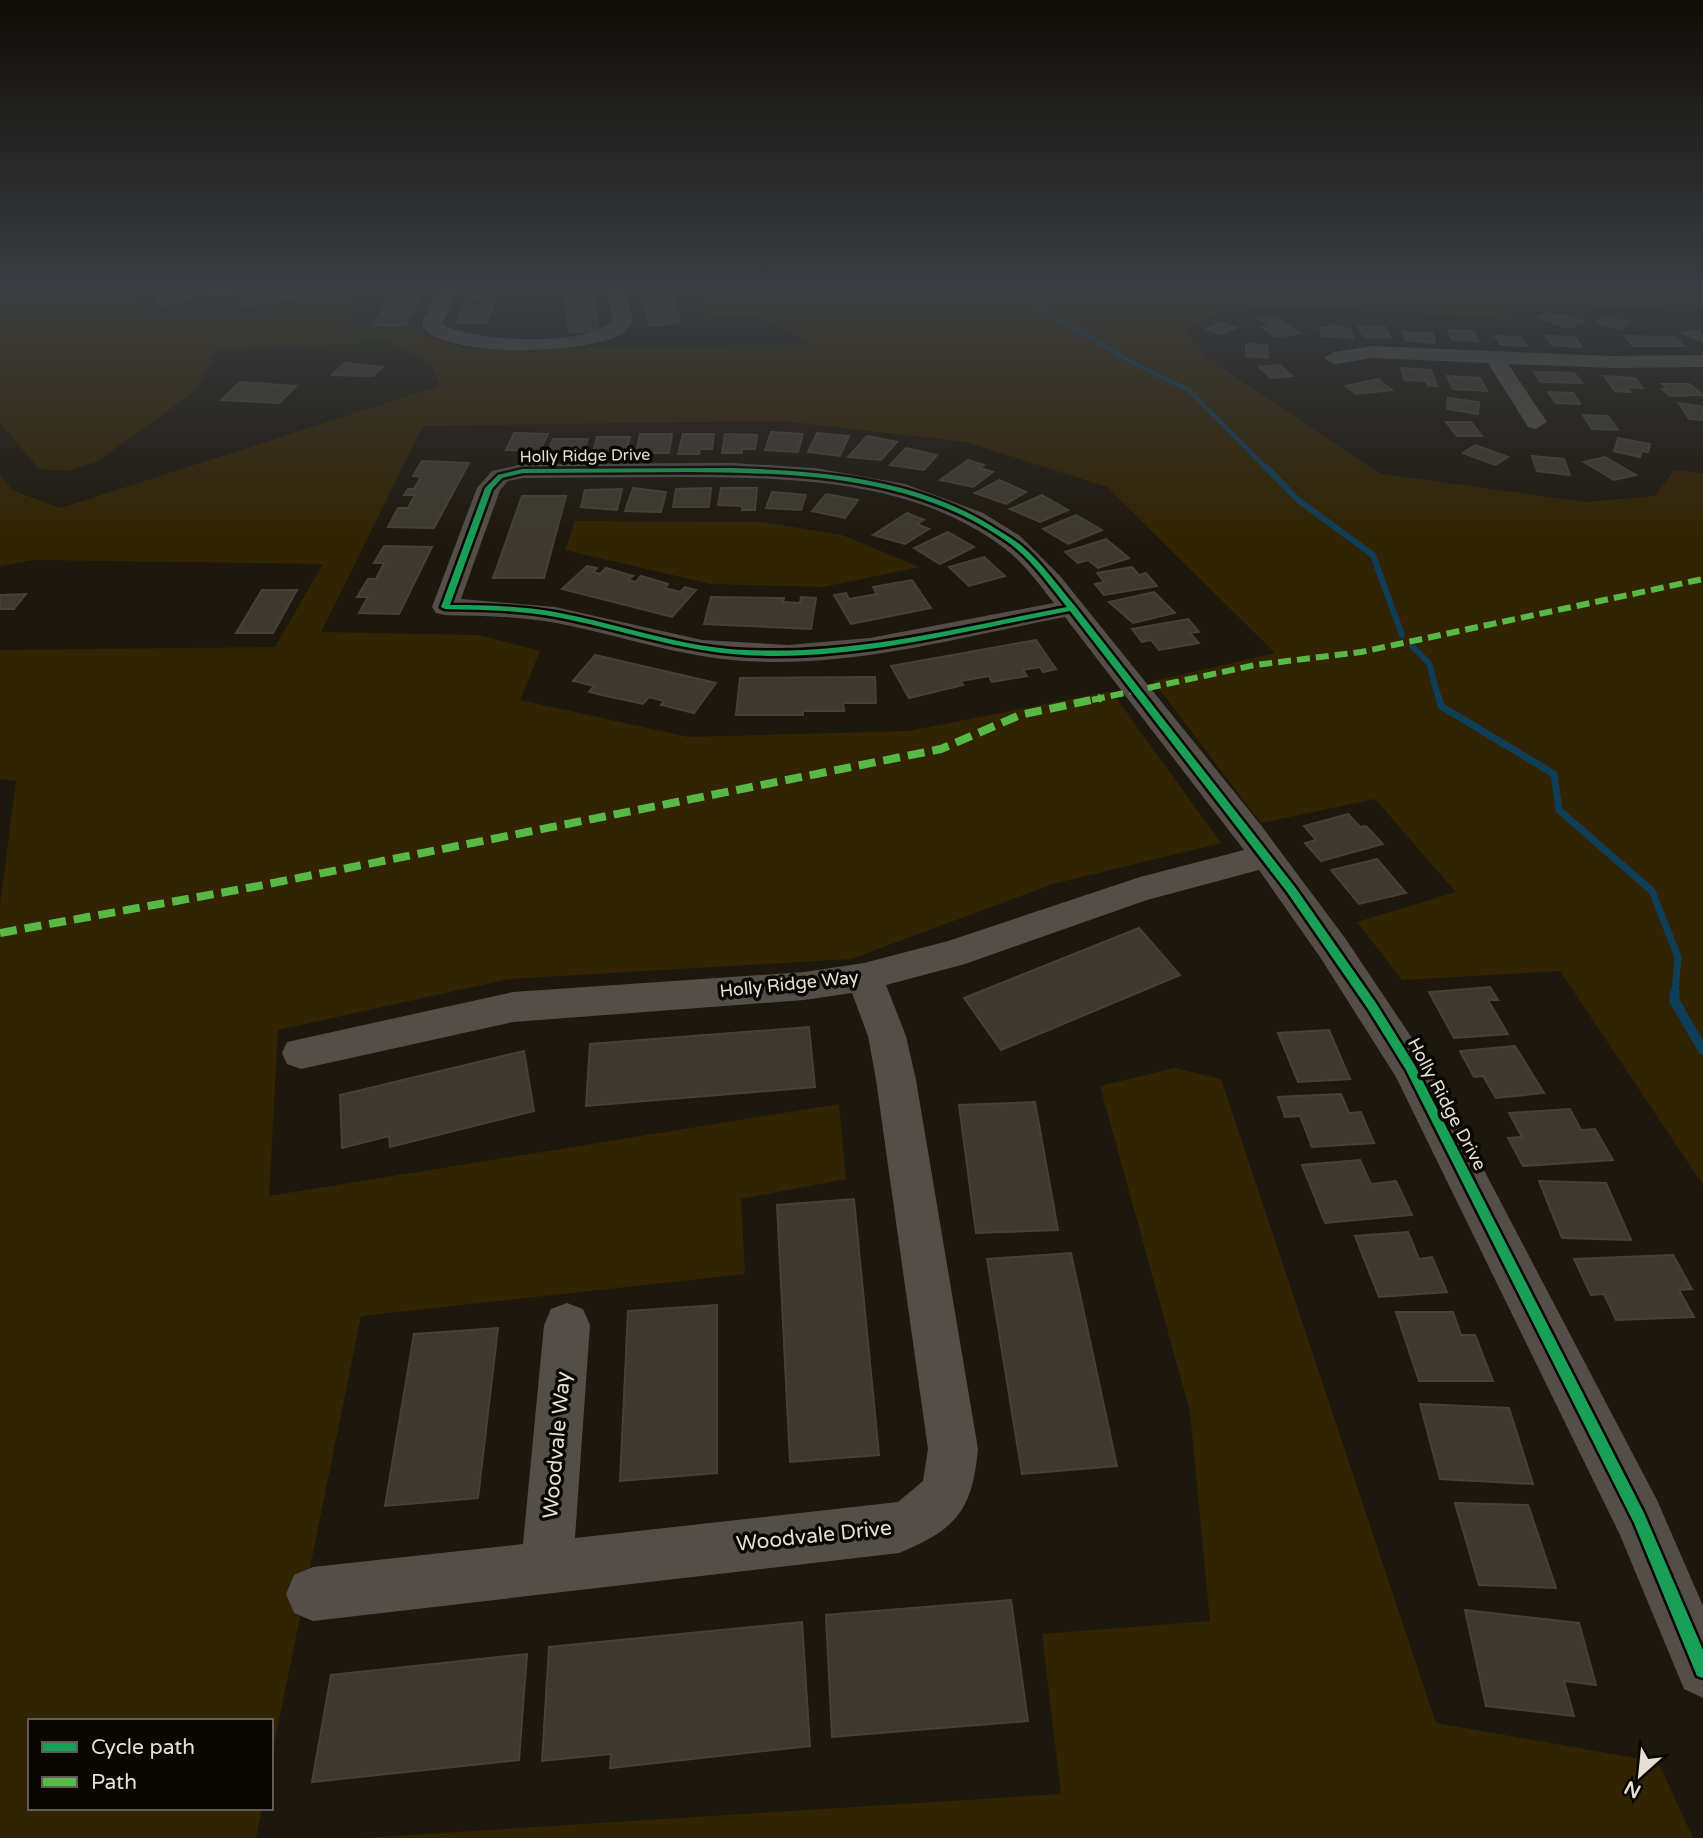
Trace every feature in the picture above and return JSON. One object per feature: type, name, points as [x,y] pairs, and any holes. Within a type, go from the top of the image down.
[{"type":"street","points":[[1503,371],[1536,422]]},
{"type":"street","name":"Holly Ridge Drive","points":[[1072,608],[863,646],[806,653],[747,653],[685,647],[538,612],[444,607],[489,488],[500,477],[523,471],[799,472],[879,484],[951,508],[1013,543],[1035,564],[1072,608],[1330,942],[1371,1001],[1410,1067],[1639,1518],[1703,1670]]},
{"type":"street","name":"Holly Ridge Way","points":[[301,1053],[513,1007],[563,1001],[804,986],[864,977],[952,954],[1140,889],[1265,857]]},
{"type":"street","name":"Woodvale Drive","points":[[313,1594],[899,1527],[924,1518],[940,1501],[951,1476],[953,1449],[896,1080],[887,1036],[864,977]]},
{"type":"street","name":"Woodvale Way","points":[[547,1566],[567,1325]]},
{"type":"shaded area","points":[[0,371],[206,371],[195,391],[97,462],[68,471],[39,469],[0,423]]},
{"type":"shaded area","points":[[433,371],[1226,371],[1382,474],[1586,502],[1654,496],[1675,470],[1703,473],[1703,1185],[1560,971],[1402,980],[1357,922],[1456,892],[1375,799],[1261,823],[1153,681],[1275,653],[1107,487],[966,442],[780,421],[423,426],[321,632],[478,635],[540,651],[520,700],[688,737],[909,731],[1111,691],[1221,843],[1053,884],[851,959],[509,979],[278,1030],[269,1196],[839,1104],[846,1179],[741,1199],[745,1274],[361,1316],[273,1750],[273,1719],[28,1719],[28,1810],[262,1810],[256,1838],[0,1838],[0,906],[16,781],[0,779],[0,650],[275,647],[323,564],[34,560],[0,566],[0,475],[14,491],[61,508],[439,386]]},
{"type":"shaded area","points":[[575,521],[763,522],[842,535],[920,567],[823,587],[711,584],[565,550]]},
{"type":"shaded area","points":[[1175,1068],[1221,1079],[1436,1723],[1658,1762],[1693,1838],[361,1838],[1061,1794],[1042,1634],[1210,1621],[1190,1412],[1100,1086]]},
{"type":"building","points":[[337,371],[379,371],[373,376],[332,375]]},
{"type":"building","points":[[1263,371],[1286,371],[1292,376],[1271,378]]},
{"type":"building","points":[[1402,371],[1431,371],[1437,386],[1428,385],[1426,381],[1405,380]]},
{"type":"building","points":[[1534,372],[1574,373],[1582,383],[1541,382]]},
{"type":"building","points":[[1447,376],[1480,378],[1487,391],[1453,389]]},
{"type":"building","points":[[1604,376],[1635,378],[1643,388],[1627,387],[1631,392],[1615,391]]},
{"type":"building","points":[[1378,379],[1392,390],[1356,394],[1346,386]]},
{"type":"building","points":[[240,382],[296,386],[279,403],[221,400]]},
{"type":"building","points":[[1662,384],[1689,384],[1703,395],[1670,396],[1662,389],[1668,389]]},
{"type":"building","points":[[1548,392],[1573,393],[1580,404],[1556,403]]},
{"type":"building","points":[[1448,398],[1479,402],[1478,414],[1447,409]]},
{"type":"building","points":[[1679,403],[1703,407],[1703,420],[1689,419]]},
{"type":"building","points":[[1583,415],[1608,416],[1618,430],[1592,429]]},
{"type":"building","points":[[1446,422],[1471,422],[1482,436],[1457,436]]},
{"type":"building","points":[[771,432],[803,434],[798,452],[765,450]]},
{"type":"building","points":[[514,433],[548,434],[540,451],[506,450]]},
{"type":"building","points":[[817,433],[849,436],[840,456],[808,452]]},
{"type":"building","points":[[640,434],[672,434],[669,453],[636,453]]},
{"type":"building","points":[[683,434],[714,434],[712,449],[700,449],[699,454],[678,454]]},
{"type":"building","points":[[725,434],[757,435],[755,449],[742,449],[742,453],[722,453]]},
{"type":"building","points":[[867,436],[897,442],[881,460],[848,457]]},
{"type":"building","points":[[597,437],[630,437],[625,455],[592,455]]},
{"type":"building","points":[[1618,438],[1650,444],[1648,452],[1642,451],[1640,457],[1614,451]]},
{"type":"building","points":[[553,439],[588,439],[583,453],[547,455]]},
{"type":"building","points":[[1475,445],[1508,457],[1495,465],[1463,453]]},
{"type":"building","points":[[906,448],[937,455],[924,470],[890,465]]},
{"type":"building","points":[[1532,456],[1564,459],[1570,475],[1537,471]]},
{"type":"building","points":[[1605,457],[1636,475],[1614,480],[1584,462]]},
{"type":"building","points":[[968,460],[984,465],[980,468],[993,472],[973,487],[940,480]]},
{"type":"building","points":[[422,461],[469,463],[434,528],[388,527],[398,508],[408,508],[415,495],[404,495],[408,489],[414,489],[421,477],[413,476]]},
{"type":"building","points":[[999,480],[1026,492],[1006,504],[975,493]]},
{"type":"building","points":[[633,488],[666,492],[661,512],[625,511]]},
{"type":"building","points":[[711,488],[709,507],[673,507],[676,489]]},
{"type":"building","points":[[721,488],[757,488],[755,510],[742,510],[742,506],[718,505]]},
{"type":"building","points":[[622,489],[617,510],[581,507],[585,490]]},
{"type":"building","points":[[772,492],[806,495],[801,510],[766,508]]},
{"type":"building","points":[[826,494],[858,500],[845,518],[812,511]]},
{"type":"building","points":[[1042,495],[1068,510],[1040,522],[1010,509]]},
{"type":"building","points":[[522,496],[566,496],[544,578],[493,578]]},
{"type":"building","points":[[907,513],[924,520],[917,524],[929,529],[905,544],[873,535]]},
{"type":"building","points":[[1076,515],[1102,530],[1068,544],[1043,529]]},
{"type":"building","points":[[948,532],[974,547],[940,564],[914,548]]},
{"type":"building","points":[[1106,539],[1129,558],[1098,568],[1088,560],[1078,563],[1065,552]]},
{"type":"building","points":[[384,546],[432,547],[399,614],[359,613],[368,597],[357,597],[368,579],[376,579],[384,563],[374,563]]},
{"type":"building","points":[[984,557],[1005,576],[969,586],[949,567]]},
{"type":"building","points":[[587,566],[597,568],[593,572],[600,574],[606,568],[633,576],[628,580],[636,582],[641,576],[668,584],[665,588],[680,592],[685,587],[696,590],[672,617],[562,589]]},
{"type":"building","points":[[1132,567],[1139,575],[1146,573],[1157,586],[1104,595],[1095,584],[1104,582],[1097,573]]},
{"type":"building","points":[[912,580],[931,608],[851,624],[834,595],[846,593],[849,599],[877,594],[873,587]]},
{"type":"building","points":[[262,590],[297,590],[273,633],[236,633]]},
{"type":"building","points":[[1154,592],[1175,613],[1133,623],[1109,602]]},
{"type":"building","points":[[26,594],[14,609],[0,609],[0,595]]},
{"type":"building","points":[[711,597],[784,598],[783,602],[800,603],[801,597],[816,598],[811,629],[704,624]]},
{"type":"building","points":[[1188,619],[1199,632],[1190,633],[1199,643],[1159,650],[1151,640],[1142,642],[1132,629]]},
{"type":"building","points":[[1036,640],[1056,669],[1043,672],[1040,667],[1023,670],[1027,676],[992,682],[989,676],[961,681],[963,685],[909,698],[891,666]]},
{"type":"building","points":[[595,655],[716,683],[694,713],[661,705],[664,701],[649,697],[643,704],[606,696],[589,692],[594,686],[573,681]]},
{"type":"building","points":[[875,677],[876,703],[843,703],[844,711],[803,711],[803,715],[736,715],[740,678]]},
{"type":"building","points":[[1348,814],[1360,827],[1366,826],[1383,844],[1321,861],[1305,843],[1316,840],[1304,826]]},
{"type":"building","points":[[1377,859],[1406,893],[1359,904],[1331,870]]},
{"type":"building","points":[[1139,928],[1180,975],[1001,1050],[964,998]]},
{"type":"building","points":[[1490,987],[1498,1000],[1488,1000],[1508,1034],[1454,1038],[1429,992]]},
{"type":"building","points":[[809,1027],[815,1087],[586,1106],[590,1044]]},
{"type":"building","points":[[1329,1030],[1350,1079],[1298,1082],[1278,1033]]},
{"type":"building","points":[[1515,1046],[1544,1093],[1496,1098],[1483,1076],[1474,1077],[1460,1051]]},
{"type":"building","points":[[524,1051],[534,1111],[390,1147],[389,1136],[342,1148],[340,1095]]},
{"type":"building","points":[[1341,1094],[1349,1113],[1361,1112],[1374,1143],[1312,1147],[1300,1116],[1285,1117],[1278,1097]]},
{"type":"building","points":[[1035,1102],[1058,1230],[976,1233],[959,1105]]},
{"type":"building","points":[[1570,1109],[1581,1130],[1595,1129],[1613,1160],[1523,1166],[1508,1138],[1522,1137],[1509,1113]]},
{"type":"building","points":[[1360,1160],[1371,1184],[1396,1181],[1412,1215],[1325,1223],[1302,1165]]},
{"type":"building","points":[[1539,1181],[1606,1183],[1631,1240],[1562,1238]]},
{"type":"building","points":[[854,1199],[879,1455],[790,1462],[777,1205]]},
{"type":"building","points":[[1408,1232],[1419,1259],[1432,1257],[1447,1292],[1379,1297],[1355,1236]]},
{"type":"building","points":[[1071,1253],[1117,1466],[1022,1474],[987,1259]]},
{"type":"building","points":[[1673,1255],[1692,1289],[1679,1290],[1694,1317],[1616,1320],[1604,1294],[1591,1295],[1574,1259]]},
{"type":"building","points":[[717,1305],[717,1473],[620,1481],[628,1311]]},
{"type":"building","points":[[1396,1312],[1453,1312],[1461,1335],[1475,1335],[1493,1381],[1419,1381]]},
{"type":"building","points":[[498,1328],[478,1498],[385,1506],[414,1334]]},
{"type":"building","points":[[1420,1404],[1509,1408],[1533,1484],[1440,1479]]},
{"type":"building","points":[[1455,1503],[1528,1505],[1556,1588],[1479,1585]]},
{"type":"building","points":[[1011,1600],[1028,1721],[832,1737],[826,1615]]},
{"type":"building","points":[[1465,1610],[1579,1623],[1596,1685],[1564,1681],[1574,1716],[1486,1706]]},
{"type":"building","points":[[802,1622],[810,1746],[610,1768],[611,1754],[542,1761],[549,1647]]},
{"type":"building","points":[[527,1654],[519,1760],[312,1782],[331,1675]]},
{"type":"waterway","points":[[1149,371],[1189,390],[1266,468]]},
{"type":"waterway","points":[[1265,466],[1298,500],[1373,555],[1402,635]]},
{"type":"waterway","points":[[1412,646],[1429,663],[1439,700]]},
{"type":"waterway","points":[[1439,698],[1441,706],[1554,774],[1559,810],[1652,891],[1678,957],[1675,993]]},
{"type":"waterway","points":[[1675,992],[1674,1000],[1703,1050]]},
{"type":"marked path","points":[[0,933],[253,887],[941,749],[1020,715],[1255,665],[1361,652],[1703,579]]},
{"type":"cycle path","points":[[1072,608],[870,646],[829,651],[747,653],[702,648],[540,612],[445,607],[489,488],[500,476],[523,471],[731,470],[856,480],[936,501],[974,518],[1020,548],[1072,608],[1291,889],[1333,947],[1410,1067],[1639,1518],[1703,1670]]}]
